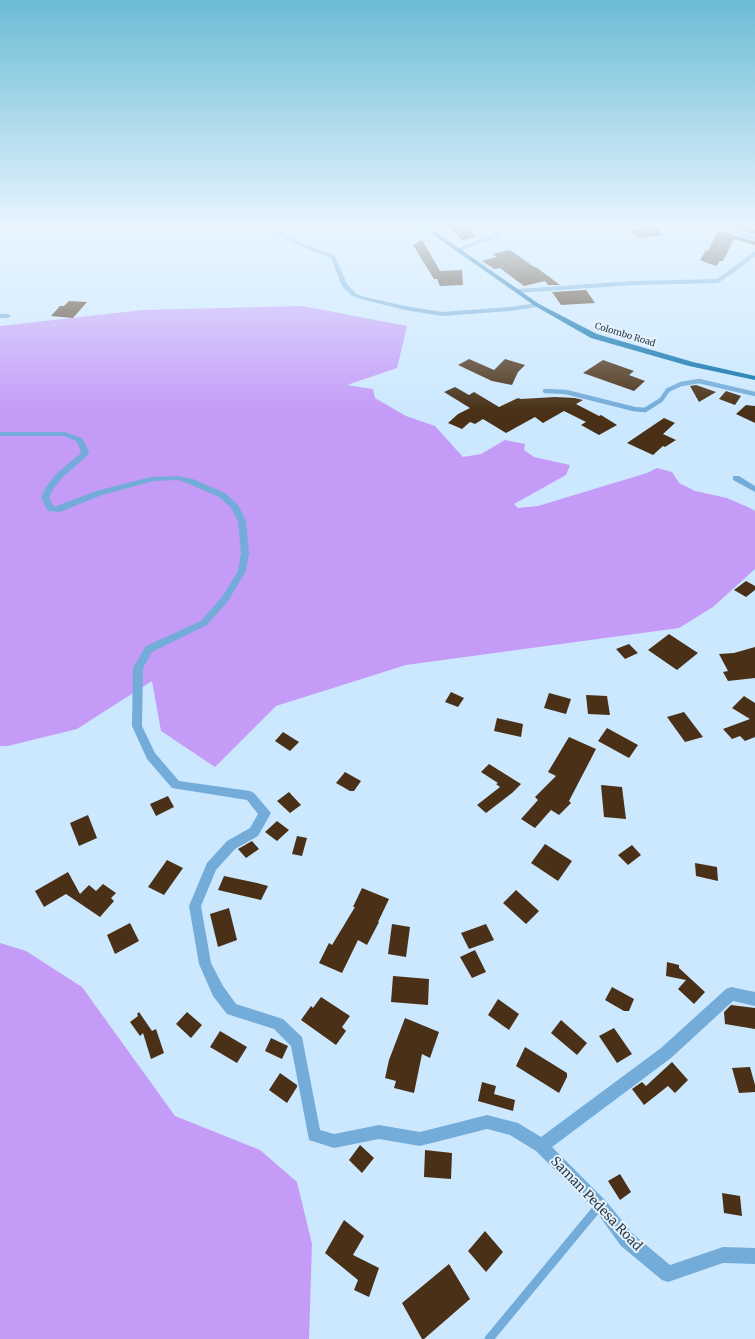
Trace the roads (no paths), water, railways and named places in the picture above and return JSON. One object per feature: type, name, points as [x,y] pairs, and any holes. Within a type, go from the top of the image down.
[{"type":"highway","name":"Colombo Road","points":[[510,286],[537,305],[594,336],[692,364],[755,378]]},
{"type":"street","points":[[345,286],[354,295],[363,298],[405,308],[442,314],[510,309],[537,305]]},
{"type":"street","points":[[517,291],[583,286]]},
{"type":"street","points":[[0,316],[8,316]]},
{"type":"street","name":"Saman Pedesa Road","points":[[0,434],[65,434],[79,440],[85,451],[84,455],[59,476],[50,487],[45,498],[51,509],[57,510],[99,493],[154,479],[178,478],[190,481],[222,495],[235,507],[242,521],[245,553],[242,571],[225,599],[204,623],[149,649],[138,668],[137,726],[151,756],[176,785],[250,796],[265,813],[254,832],[231,845],[211,867],[195,906],[205,964],[218,991],[232,1009],[278,1024],[297,1042],[314,1135],[334,1142],[379,1132],[420,1139],[487,1122],[513,1128],[540,1146],[600,1205],[627,1240],[668,1274],[723,1255],[755,1256]]},
{"type":"street","points":[[736,478],[755,489]]},
{"type":"street","points":[[540,1146],[666,1053],[731,994],[755,999]]},
{"type":"lane","points":[[545,391],[566,392],[634,409],[645,410],[661,400],[668,390],[681,384],[699,381],[755,394]]},
{"type":"lane","points":[[489,1339],[600,1205]]}]
